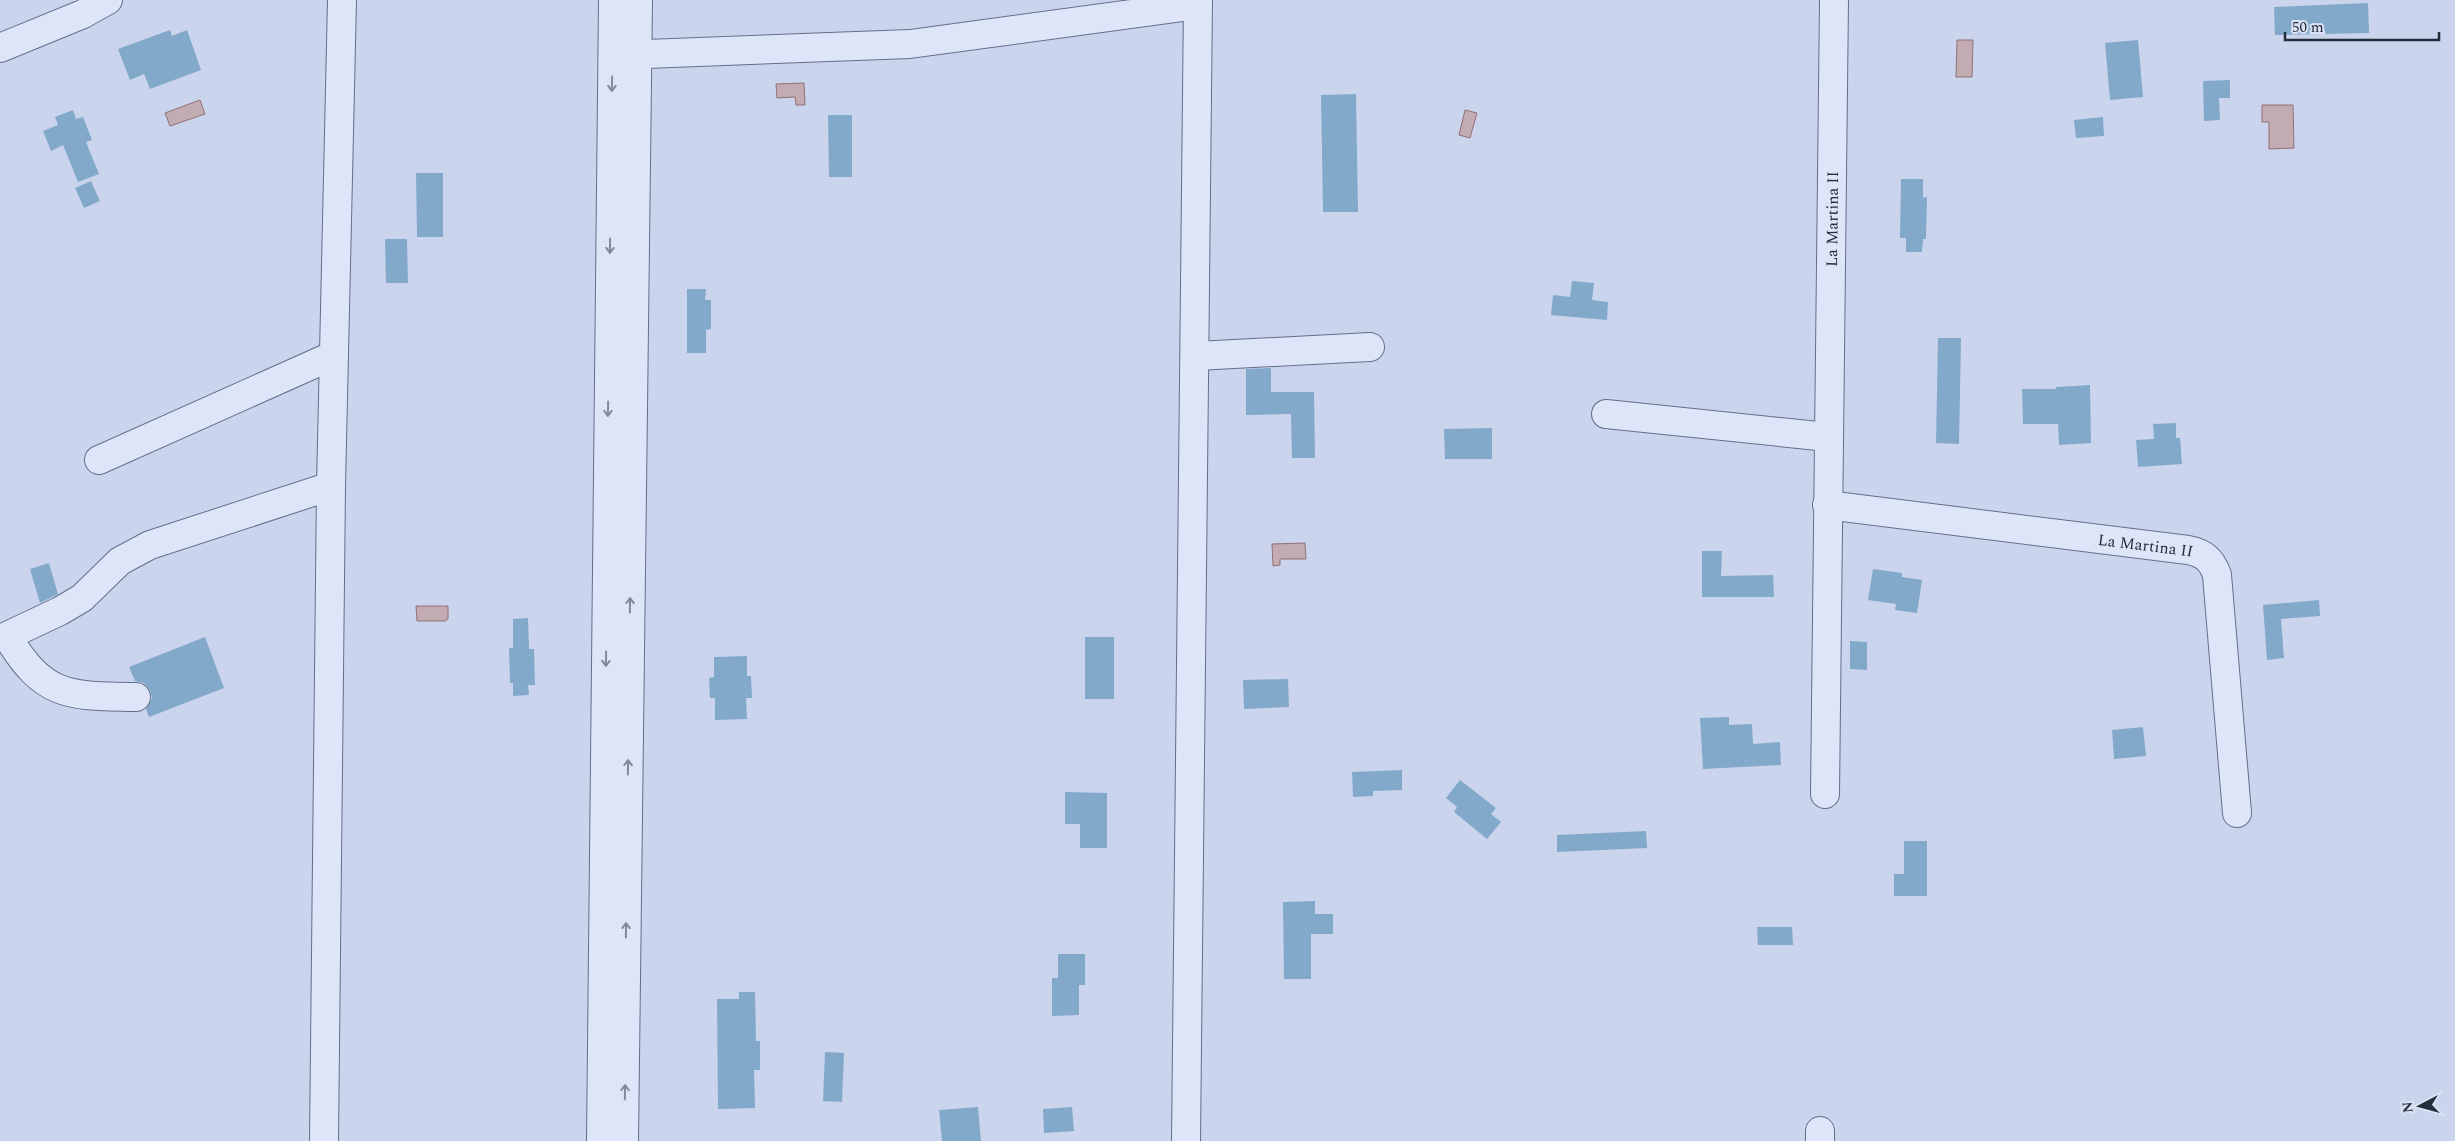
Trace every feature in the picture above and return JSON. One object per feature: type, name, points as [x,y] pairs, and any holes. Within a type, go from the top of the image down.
[{"type":"street","points":[[0,48],[82,14],[108,0]]},
{"type":"street","points":[[324,1141],[331,486],[342,0]]},
{"type":"street","points":[[613,0],[625,55],[624,1141]]},
{"type":"street","points":[[601,1141],[625,55],[638,0]]},
{"type":"street","name":"La Martina II","points":[[1825,794],[1834,0]]},
{"type":"street","points":[[625,55],[910,44],[1198,2],[1196,356],[1186,1141]]},
{"type":"street","points":[[1196,356],[1370,347]]},
{"type":"street","points":[[99,460],[334,355]]},
{"type":"street","points":[[1606,414],[1828,437]]},
{"type":"street","points":[[136,697],[86,696],[63,692],[42,681],[22,661],[7,636],[60,611],[82,598],[120,561],[150,546],[331,486]]},
{"type":"street","name":"La Martina II","points":[[1827,504],[2188,550],[2204,555],[2215,567],[2217,575],[2237,813]]},
{"type":"shaded area","points":[[1957,40],[1973,40],[1972,77],[1956,77]]},
{"type":"shaded area","points":[[804,83],[805,105],[796,105],[795,97],[777,98],[776,84]]},
{"type":"shaded area","points":[[200,100],[205,114],[170,126],[165,113]]},
{"type":"shaded area","points":[[2262,105],[2293,105],[2294,148],[2269,149],[2269,122],[2262,122]]},
{"type":"shaded area","points":[[1465,110],[1477,113],[1470,138],[1459,135]]},
{"type":"shaded area","points":[[1305,543],[1306,559],[1280,559],[1280,565],[1273,566],[1272,544]]},
{"type":"shaded area","points":[[416,606],[448,606],[448,619],[445,621],[417,621]]},
{"type":"building","points":[[2368,3],[2369,33],[2275,35],[2274,7]]},
{"type":"building","points":[[170,30],[172,36],[187,30],[201,70],[150,89],[144,74],[130,80],[118,49]]},
{"type":"building","points":[[2138,40],[2143,97],[2110,100],[2105,43]]},
{"type":"building","points":[[2230,80],[2230,98],[2219,98],[2220,120],[2204,121],[2203,81]]},
{"type":"building","points":[[1356,94],[1358,212],[1323,212],[1321,95]]},
{"type":"building","points":[[73,110],[76,119],[83,117],[92,140],[86,142],[99,174],[78,182],[63,145],[51,151],[43,131],[58,125],[55,117]]},
{"type":"building","points":[[828,115],[852,115],[852,177],[829,177]]},
{"type":"building","points":[[2103,117],[2104,136],[2076,138],[2074,120]]},
{"type":"building","points":[[416,173],[443,173],[443,237],[417,237]]},
{"type":"building","points":[[1901,179],[1923,179],[1923,198],[1927,197],[1926,239],[1923,239],[1922,252],[1906,252],[1906,238],[1900,238]]},
{"type":"building","points":[[91,181],[100,201],[84,208],[75,188]]},
{"type":"building","points":[[385,239],[407,239],[408,283],[386,283]]},
{"type":"building","points":[[1572,281],[1594,283],[1592,300],[1608,302],[1607,320],[1551,315],[1553,295],[1570,297]]},
{"type":"building","points":[[687,289],[706,289],[705,300],[711,300],[711,329],[706,330],[706,353],[687,353]]},
{"type":"building","points":[[1938,338],[1961,338],[1959,444],[1936,443]]},
{"type":"building","points":[[1271,368],[1271,392],[1314,392],[1315,458],[1292,458],[1291,414],[1246,415],[1246,369]]},
{"type":"building","points":[[2090,385],[2091,443],[2059,445],[2058,424],[2023,424],[2022,389],[2056,389],[2056,387]]},
{"type":"building","points":[[2176,423],[2176,438],[2180,438],[2182,464],[2138,467],[2136,440],[2154,439],[2153,424]]},
{"type":"building","points":[[1492,428],[1492,459],[1445,459],[1444,429]]},
{"type":"building","points":[[1702,551],[1722,551],[1721,576],[1773,575],[1774,597],[1702,597]]},
{"type":"building","points":[[49,563],[58,594],[40,603],[30,569]]},
{"type":"building","points":[[1873,569],[1902,573],[1902,577],[1922,580],[1917,613],[1895,610],[1896,604],[1868,600]]},
{"type":"building","points":[[2319,600],[2320,616],[2281,619],[2284,658],[2267,660],[2263,605]]},
{"type":"building","points":[[528,618],[529,649],[534,649],[535,685],[528,685],[529,695],[513,696],[513,683],[510,683],[509,648],[513,648],[513,619]]},
{"type":"building","points":[[205,637],[224,688],[149,717],[146,709],[152,698],[150,690],[144,683],[135,681],[129,667]]},
{"type":"building","points":[[1085,637],[1114,637],[1114,699],[1085,699]]},
{"type":"building","points":[[1850,641],[1867,642],[1867,670],[1850,669]]},
{"type":"building","points":[[747,656],[747,676],[751,676],[752,698],[746,698],[747,719],[715,720],[715,698],[710,698],[709,678],[714,677],[714,657]]},
{"type":"building","points":[[1288,679],[1289,707],[1244,709],[1243,680]]},
{"type":"building","points":[[1729,717],[1729,725],[1752,724],[1753,744],[1780,742],[1781,765],[1703,769],[1700,718]]},
{"type":"building","points":[[2143,727],[2146,756],[2114,759],[2112,730]]},
{"type":"building","points":[[1402,770],[1402,790],[1373,791],[1373,796],[1353,797],[1352,772]]},
{"type":"building","points":[[1460,780],[1496,808],[1491,814],[1501,822],[1487,839],[1454,812],[1457,807],[1446,798]]},
{"type":"building","points":[[1065,792],[1107,793],[1107,848],[1080,848],[1080,824],[1065,824]]},
{"type":"building","points":[[1646,831],[1647,848],[1557,852],[1557,835]]},
{"type":"building","points":[[1904,841],[1927,841],[1927,896],[1894,896],[1894,874],[1904,874]]},
{"type":"building","points":[[1315,901],[1315,914],[1333,914],[1333,934],[1311,934],[1311,979],[1284,979],[1283,902]]},
{"type":"building","points":[[1757,927],[1792,927],[1793,945],[1758,945]]},
{"type":"building","points":[[1058,954],[1085,954],[1085,985],[1079,985],[1079,1015],[1052,1016],[1052,978],[1058,978]]},
{"type":"building","points":[[739,992],[755,992],[756,1041],[760,1041],[760,1070],[754,1070],[755,1108],[718,1109],[717,999],[739,999]]},
{"type":"building","points":[[825,1052],[844,1053],[842,1102],[823,1101]]},
{"type":"building","points":[[978,1107],[981,1141],[942,1141],[939,1110]]},
{"type":"building","points":[[1072,1107],[1074,1131],[1044,1133],[1043,1109]]}]
